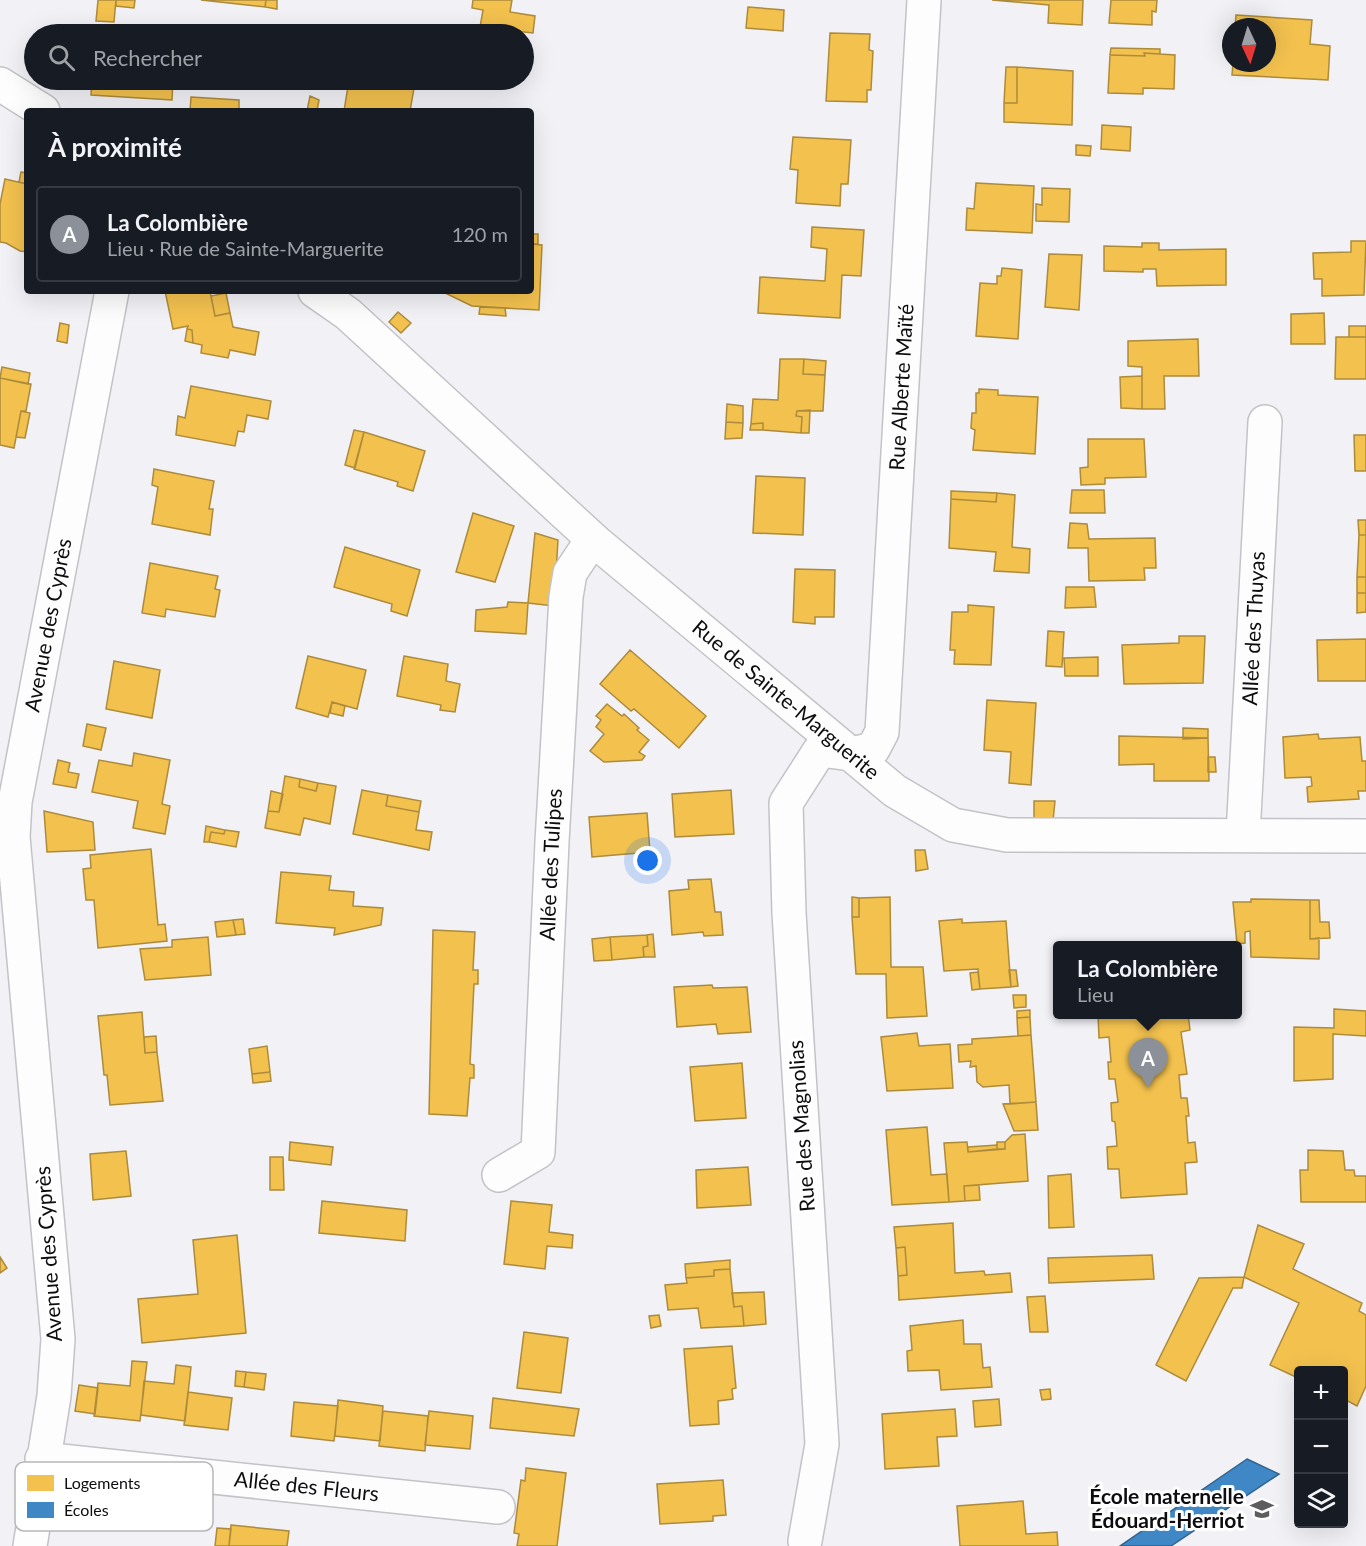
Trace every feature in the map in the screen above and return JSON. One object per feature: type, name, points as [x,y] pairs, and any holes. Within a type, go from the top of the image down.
[{"type":"street","name":"Rue Alberte Maïté","points":[[850,753],[873,749],[882,732],[884,712],[924,0]]},
{"type":"street","points":[[0,84],[37,108]]},
{"type":"street","name":"Avenue des Cyprès","points":[[42,1462],[54,1396],[58,1339],[12,959],[12,837],[15,802],[111,294]]},
{"type":"street","name":"Rue de Sainte-Marguerite","points":[[319,294],[348,314],[596,542],[895,791],[953,825],[1007,835],[1366,836]]},
{"type":"street","name":"Allée des Thuyas","points":[[1243,835],[1265,422]]},
{"type":"street","name":"Allée des Tulipes","points":[[500,1175],[538,1152],[551,854],[566,597],[570,573],[584,552],[596,542]]},
{"type":"street","name":"Rue des Magnolias","points":[[805,1541],[822,1444],[789,913],[786,803],[820,750],[850,753]]},
{"type":"street","name":"Allée des Fleurs","points":[[42,1459],[70,1462]]},
{"type":"street","name":"Allée des Fleurs","points":[[213,1477],[498,1507]]},
{"type":"street","name":"Avenue des Cyprès","points":[[30,1546],[32,1531]]},
{"type":"building: Logements","points":[[98,0],[116,0],[114,22],[96,21]]},
{"type":"building: Logements","points":[[116,0],[135,0],[134,8],[116,6]]},
{"type":"building: Logements","points":[[201,0],[266,0],[265,7]]},
{"type":"building: Logements","points":[[266,0],[277,0],[277,9],[265,7]]},
{"type":"building: Logements","points":[[473,0],[512,0],[510,12],[535,16],[534,24],[481,24],[483,10],[472,8]]},
{"type":"building: Logements","points":[[992,0],[1083,0],[1082,25],[1048,23],[1049,5]]},
{"type":"building: Logements","points":[[1111,0],[1157,0],[1156,12],[1152,11],[1152,25],[1109,23]]},
{"type":"building: Logements","points":[[748,7],[784,10],[783,31],[746,28]]},
{"type":"building: Logements","points":[[1236,15],[1312,20],[1310,44],[1330,46],[1328,80],[1232,75],[1232,72],[1276,72],[1276,18],[1236,18]]},
{"type":"building: Logements","points":[[830,33],[870,34],[869,50],[873,51],[871,90],[867,90],[867,102],[826,101]]},
{"type":"building: Logements","points":[[1111,48],[1160,49],[1160,54],[1110,55]]},
{"type":"building: Logements","points":[[1144,53],[1175,55],[1174,89],[1143,88],[1143,94],[1108,93],[1110,55],[1145,56]]},
{"type":"building: Logements","points":[[1006,67],[1017,67],[1017,103],[1004,103]]},
{"type":"building: Logements","points":[[1017,67],[1073,71],[1072,125],[1004,122],[1004,103],[1017,103]]},
{"type":"building: Logements","points":[[91,90],[172,90],[172,100],[91,95]]},
{"type":"building: Logements","points":[[347,90],[414,90],[411,108],[344,108]]},
{"type":"building: Logements","points":[[310,96],[319,100],[318,108],[308,108]]},
{"type":"building: Logements","points":[[191,97],[239,100],[239,108],[190,108]]},
{"type":"building: Logements","points":[[1102,125],[1131,127],[1130,151],[1101,149]]},
{"type":"building: Logements","points":[[793,137],[851,140],[848,184],[841,184],[840,206],[796,203],[798,170],[790,169]]},
{"type":"building: Logements","points":[[1076,145],[1091,146],[1090,156],[1076,155]]},
{"type":"building: Logements","points":[[21,172],[24,172],[24,183],[19,182]]},
{"type":"building: Logements","points":[[5,179],[24,183],[24,252],[0,242],[0,204]]},
{"type":"building: Logements","points":[[976,183],[1034,186],[1032,233],[966,230],[967,208],[974,209]]},
{"type":"building: Logements","points":[[1042,188],[1070,189],[1069,222],[1036,221],[1036,204],[1042,205]]},
{"type":"building: Logements","points":[[812,227],[864,230],[861,276],[842,275],[840,318],[758,313],[760,277],[825,281],[827,249],[811,247]]},
{"type":"building: Logements","points":[[534,234],[538,234],[538,244],[534,244]]},
{"type":"building: Logements","points":[[1351,241],[1366,241],[1364,295],[1322,296],[1322,279],[1314,279],[1313,253],[1351,252]]},
{"type":"building: Logements","points":[[1142,243],[1159,243],[1159,250],[1226,249],[1226,285],[1157,286],[1156,269],[1143,269],[1143,272],[1104,271],[1104,246],[1142,247]]},
{"type":"building: Logements","points":[[534,244],[542,245],[539,310],[472,306],[447,294],[534,294]]},
{"type":"building: Logements","points":[[1049,254],[1082,255],[1079,310],[1045,307]]},
{"type":"building: Logements","points":[[1002,268],[1022,270],[1018,339],[976,336],[980,283],[997,284],[997,276],[1001,276]]},
{"type":"building: Logements","points":[[166,294],[211,294],[215,316],[230,313],[233,327],[259,332],[255,355],[230,350],[228,358],[201,353],[202,345],[193,343],[192,330],[187,329],[188,326],[173,329]]},
{"type":"building: Logements","points":[[226,294],[230,313],[215,316],[211,296]]},
{"type":"building: Logements","points":[[480,307],[505,308],[506,316],[479,314]]},
{"type":"building: Logements","points":[[398,312],[411,323],[401,333],[389,322]]},
{"type":"building: Logements","points":[[1324,313],[1325,344],[1291,344],[1291,314]]},
{"type":"building: Logements","points":[[60,323],[69,325],[67,343],[57,341]]},
{"type":"building: Logements","points":[[1349,326],[1366,326],[1366,337],[1349,337]]},
{"type":"building: Logements","points":[[187,329],[192,330],[193,343],[185,341]]},
{"type":"building: Logements","points":[[1336,337],[1366,337],[1366,379],[1335,379]]},
{"type":"building: Logements","points":[[1198,339],[1199,376],[1164,376],[1165,409],[1142,409],[1142,367],[1128,366],[1128,341]]},
{"type":"building: Logements","points":[[780,359],[804,359],[803,374],[825,375],[823,411],[797,411],[796,416],[802,417],[801,433],[763,430],[763,423],[751,424],[753,399],[778,400]]},
{"type":"building: Logements","points":[[804,359],[826,361],[825,375],[803,374]]},
{"type":"building: Logements","points":[[2,367],[30,373],[28,384],[0,378]]},
{"type":"building: Logements","points":[[1142,376],[1142,409],[1121,408],[1120,377]]},
{"type":"building: Logements","points":[[0,378],[31,384],[26,411],[21,411],[14,448],[0,445]]},
{"type":"building: Logements","points":[[191,386],[271,401],[268,419],[247,415],[244,432],[238,431],[235,446],[176,435],[178,416],[185,418]]},
{"type":"building: Logements","points":[[979,389],[998,390],[998,395],[1038,397],[1035,454],[973,450],[975,430],[971,428],[972,413],[976,413],[976,393],[979,393]]},
{"type":"building: Logements","points":[[727,404],[743,406],[743,423],[726,422]]},
{"type":"building: Logements","points":[[810,410],[809,433],[801,433],[802,417],[796,416],[797,411]]},
{"type":"building: Logements","points":[[21,411],[30,413],[25,438],[16,437]]},
{"type":"building: Logements","points":[[726,422],[743,423],[742,438],[725,439]]},
{"type":"building: Logements","points":[[763,423],[763,430],[750,430],[751,424]]},
{"type":"building: Logements","points":[[354,430],[364,432],[355,468],[345,465]]},
{"type":"building: Logements","points":[[364,432],[425,451],[413,491],[397,486],[398,482],[354,469]]},
{"type":"building: Logements","points":[[1354,435],[1366,435],[1366,471],[1355,471]]},
{"type":"building: Logements","points":[[1088,439],[1144,439],[1146,477],[1105,478],[1105,484],[1081,485],[1080,468],[1088,467]]},
{"type":"building: Logements","points":[[154,469],[214,481],[209,509],[213,509],[210,535],[152,524],[158,487],[152,485]]},
{"type":"building: Logements","points":[[756,476],[805,478],[803,535],[753,533]]},
{"type":"building: Logements","points":[[1072,490],[1104,490],[1105,513],[1070,513]]},
{"type":"building: Logements","points":[[951,491],[997,493],[996,502],[951,499]]},
{"type":"building: Logements","points":[[997,493],[1015,495],[1012,547],[1030,549],[1029,573],[994,571],[996,552],[949,548],[951,499],[996,502]]},
{"type":"building: Logements","points":[[473,513],[514,526],[495,582],[456,572]]},
{"type":"building: Logements","points":[[1358,520],[1366,520],[1366,535],[1359,535]]},
{"type":"building: Logements","points":[[1070,523],[1087,524],[1089,539],[1155,538],[1156,568],[1144,568],[1145,580],[1089,581],[1088,548],[1068,548]]},
{"type":"building: Logements","points":[[535,533],[558,540],[554,606],[528,603]]},
{"type":"building: Logements","points":[[1359,535],[1366,535],[1366,577],[1357,577]]},
{"type":"building: Logements","points":[[345,547],[420,570],[407,616],[391,611],[392,604],[334,587]]},
{"type":"building: Logements","points":[[150,563],[218,576],[215,589],[220,590],[215,617],[166,609],[165,617],[142,613]]},
{"type":"building: Logements","points":[[795,569],[835,570],[834,617],[815,617],[815,624],[793,622]]},
{"type":"building: Logements","points":[[1357,577],[1366,577],[1366,593],[1357,593]]},
{"type":"building: Logements","points":[[1066,587],[1094,587],[1096,607],[1065,608]]},
{"type":"building: Logements","points":[[1357,593],[1366,593],[1366,612],[1357,613]]},
{"type":"building: Logements","points":[[508,602],[528,603],[526,634],[475,631],[476,610],[507,607]]},
{"type":"building: Logements","points":[[968,605],[994,607],[991,665],[954,664],[955,650],[950,650],[952,612],[968,612]]},
{"type":"building: Logements","points":[[1048,631],[1064,632],[1062,667],[1046,666]]},
{"type":"building: Logements","points":[[1179,636],[1205,636],[1203,683],[1124,684],[1122,645],[1179,643]]},
{"type":"building: Logements","points":[[1366,639],[1366,681],[1318,681],[1317,640]]},
{"type":"building: Logements","points":[[630,650],[706,716],[679,748],[634,709],[631,711],[600,684]]},
{"type":"building: Logements","points":[[308,656],[366,670],[357,709],[332,702],[328,717],[296,708]]},
{"type":"building: Logements","points":[[404,656],[448,664],[446,681],[460,684],[455,712],[440,710],[441,705],[397,696]]},
{"type":"building: Logements","points":[[1098,657],[1098,676],[1065,676],[1064,658]]},
{"type":"building: Logements","points":[[114,661],[160,670],[152,718],[106,709]]},
{"type":"building: Logements","points":[[987,700],[1036,703],[1031,785],[1009,783],[1011,752],[984,750]]},
{"type":"building: Logements","points":[[332,702],[345,706],[343,716],[330,713]]},
{"type":"building: Logements","points":[[607,704],[622,716],[624,714],[649,740],[639,752],[645,756],[642,760],[604,762],[590,751],[604,734],[596,727],[601,720],[596,716]]},
{"type":"building: Logements","points":[[87,724],[106,728],[101,750],[83,746]]},
{"type":"building: Logements","points":[[1183,728],[1208,729],[1208,738],[1183,739]]},
{"type":"building: Logements","points":[[1318,734],[1319,739],[1360,737],[1362,761],[1366,761],[1366,791],[1358,791],[1359,799],[1308,802],[1307,787],[1312,786],[1311,777],[1285,778],[1283,737]]},
{"type":"building: Logements","points":[[1119,736],[1208,738],[1209,781],[1154,781],[1154,764],[1119,765]]},
{"type":"building: Logements","points":[[134,753],[170,760],[162,804],[170,806],[165,834],[133,828],[138,801],[92,792],[99,760],[132,766]]},
{"type":"building: Logements","points":[[1208,757],[1215,757],[1216,772],[1208,772]]},
{"type":"building: Logements","points":[[58,760],[70,763],[68,772],[79,774],[76,788],[53,784]]},
{"type":"building: Logements","points":[[285,776],[300,779],[299,787],[316,791],[318,783],[336,786],[330,824],[304,818],[300,835],[265,828],[268,811],[279,812]]},
{"type":"building: Logements","points":[[300,779],[318,783],[316,791],[299,787]]},
{"type":"building: Logements","points":[[362,790],[388,795],[386,806],[419,812],[416,830],[432,832],[429,850],[353,834]]},
{"type":"building: Logements","points":[[731,790],[734,834],[675,837],[672,794]]},
{"type":"building: Logements","points":[[271,791],[283,794],[279,812],[268,811]]},
{"type":"building: Logements","points":[[388,795],[421,801],[419,812],[386,806]]},
{"type":"building: Logements","points":[[1034,801],[1055,801],[1053,821],[1034,818]]},
{"type":"building: Logements","points":[[44,811],[93,822],[95,850],[47,852]]},
{"type":"building: Logements","points":[[647,813],[650,852],[592,857],[589,817]]},
{"type":"building: Logements","points":[[206,826],[225,830],[224,834],[211,832],[209,842],[204,842]]},
{"type":"building: Logements","points":[[225,830],[239,832],[236,847],[209,842],[211,832],[224,834]]},
{"type":"building: Logements","points":[[151,849],[158,925],[165,924],[167,941],[98,948],[94,900],[86,900],[83,869],[91,868],[90,855]]},
{"type":"building: Logements","points":[[915,850],[925,850],[928,869],[916,871]]},
{"type":"building: Logements","points":[[281,872],[331,876],[329,890],[354,892],[353,906],[383,908],[381,925],[334,935],[335,928],[276,923]]},
{"type":"building: Logements","points":[[711,879],[715,912],[721,912],[723,935],[704,936],[703,932],[672,935],[669,891],[689,889],[688,880]]},
{"type":"building: Logements","points":[[852,897],[859,898],[859,917],[852,917]]},
{"type":"building: Logements","points":[[890,897],[891,967],[923,967],[927,1016],[887,1018],[886,974],[856,974],[852,917],[859,917],[859,898]]},
{"type":"building: Logements","points":[[1251,899],[1310,900],[1310,939],[1319,938],[1319,959],[1251,957],[1250,931],[1245,932],[1245,943],[1237,941],[1233,902],[1251,902]]},
{"type":"building: Logements","points":[[1310,900],[1319,900],[1320,922],[1329,922],[1330,938],[1310,939]]},
{"type":"building: Logements","points":[[243,919],[245,934],[236,935],[233,920]]},
{"type":"building: Logements","points":[[962,919],[962,923],[1006,921],[1011,987],[980,989],[978,969],[944,971],[939,921]]},
{"type":"building: Logements","points":[[233,920],[236,935],[217,937],[215,922]]},
{"type":"building: Logements","points":[[433,930],[475,932],[473,970],[478,970],[478,984],[474,984],[470,1064],[474,1065],[474,1078],[470,1078],[467,1116],[429,1114]]},
{"type":"building: Logements","points":[[653,934],[655,957],[644,957],[643,947],[648,946],[647,935]]},
{"type":"building: Logements","points":[[647,935],[648,946],[643,947],[644,957],[612,960],[610,937]]},
{"type":"building: Logements","points":[[208,937],[211,975],[145,980],[140,949],[172,947],[172,940]]},
{"type":"building: Logements","points":[[610,937],[612,960],[594,961],[592,939]]},
{"type":"building: Logements","points":[[1009,970],[1016,970],[1018,986],[1011,987]]},
{"type":"building: Logements","points":[[978,972],[980,989],[972,990],[970,973]]},
{"type":"building: Logements","points":[[712,985],[713,988],[747,987],[751,1032],[718,1034],[716,1024],[677,1027],[674,987]]},
{"type":"building: Logements","points":[[1013,995],[1026,995],[1026,1007],[1014,1008]]},
{"type":"building: Logements","points":[[1334,1009],[1366,1011],[1366,1036],[1333,1034],[1333,1079],[1294,1081],[1294,1027],[1334,1028]]},
{"type":"building: Logements","points":[[1030,1010],[1030,1017],[1017,1018],[1017,1011]]},
{"type":"building: Logements","points":[[142,1012],[145,1053],[157,1052],[163,1101],[110,1105],[107,1075],[104,1075],[98,1016]]},
{"type":"building: Logements","points":[[1030,1017],[1031,1035],[1018,1036],[1017,1018]]},
{"type":"building: Logements","points":[[1098,1019],[1189,1019],[1190,1030],[1181,1032],[1187,1074],[1179,1075],[1181,1098],[1187,1098],[1188,1143],[1195,1142],[1197,1162],[1185,1163],[1187,1194],[1121,1198],[1119,1169],[1108,1169],[1107,1147],[1117,1146],[1111,1103],[1118,1102],[1115,1079],[1109,1079],[1108,1062],[1111,1062],[1109,1037],[1099,1038]]},
{"type":"building: Logements","points":[[917,1033],[919,1046],[950,1044],[953,1088],[887,1091],[881,1037]]},
{"type":"building: Logements","points":[[1031,1035],[1036,1102],[1010,1104],[1009,1085],[983,1087],[977,1082],[976,1066],[970,1067],[971,1061],[959,1062],[958,1045],[972,1044],[972,1039]]},
{"type":"building: Logements","points":[[156,1036],[157,1052],[145,1053],[144,1037]]},
{"type":"building: Logements","points":[[267,1046],[270,1072],[252,1074],[249,1049]]},
{"type":"building: Logements","points":[[742,1063],[746,1118],[695,1121],[690,1067]]},
{"type":"building: Logements","points":[[270,1072],[271,1081],[253,1083],[252,1074]]},
{"type":"building: Logements","points":[[1036,1102],[1038,1130],[1014,1131],[1003,1104]]},
{"type":"building: Logements","points":[[927,1127],[931,1175],[947,1174],[949,1202],[892,1205],[886,1130]]},
{"type":"building: Logements","points":[[1025,1134],[1028,1181],[964,1186],[965,1201],[949,1202],[944,1143],[967,1142],[968,1152],[1005,1149],[1005,1142],[1012,1135]]},
{"type":"building: Logements","points":[[290,1142],[333,1147],[331,1165],[289,1160]]},
{"type":"building: Logements","points":[[997,1142],[1005,1142],[1005,1149],[997,1149]]},
{"type":"building: Logements","points":[[997,1145],[997,1149],[968,1152],[968,1147]]},
{"type":"building: Logements","points":[[1308,1150],[1343,1151],[1345,1170],[1354,1170],[1355,1176],[1366,1176],[1366,1202],[1301,1202],[1300,1170],[1308,1170]]},
{"type":"building: Logements","points":[[126,1151],[131,1196],[93,1200],[90,1154]]},
{"type":"building: Logements","points":[[270,1157],[283,1157],[284,1190],[270,1190]]},
{"type":"building: Logements","points":[[748,1167],[751,1205],[697,1208],[696,1170]]},
{"type":"building: Logements","points":[[1071,1174],[1074,1227],[1049,1228],[1048,1176]]},
{"type":"building: Logements","points":[[979,1185],[980,1200],[965,1201],[964,1186]]},
{"type":"building: Logements","points":[[322,1201],[407,1210],[405,1241],[319,1233]]},
{"type":"building: Logements","points":[[511,1201],[552,1205],[549,1232],[573,1235],[572,1248],[547,1246],[545,1269],[504,1264]]},
{"type":"building: Logements","points":[[953,1223],[955,1273],[984,1271],[985,1275],[1010,1273],[1012,1292],[899,1300],[898,1276],[907,1275],[905,1247],[896,1248],[894,1227]]},
{"type":"building: Logements","points":[[1258,1225],[1304,1244],[1293,1269],[1362,1303],[1359,1311],[1366,1315],[1366,1386],[1357,1406],[1348,1401],[1348,1366],[1294,1366],[1294,1376],[1270,1365],[1299,1303],[1244,1277]]},
{"type":"building: Logements","points":[[237,1235],[246,1333],[142,1343],[138,1299],[198,1294],[193,1240]]},
{"type":"building: Logements","points":[[905,1247],[907,1275],[898,1276],[896,1248]]},
{"type":"building: Logements","points":[[1152,1255],[1154,1279],[1049,1283],[1048,1258]]},
{"type":"building: Logements","points":[[0,1257],[7,1268],[0,1273]]},
{"type":"building: Logements","points":[[730,1260],[730,1269],[714,1270],[714,1276],[686,1278],[685,1264]]},
{"type":"building: Logements","points":[[730,1269],[734,1307],[742,1306],[744,1326],[701,1328],[698,1308],[668,1310],[665,1285],[687,1283],[686,1278],[714,1276],[714,1270]]},
{"type":"building: Logements","points":[[1244,1277],[1242,1288],[1233,1288],[1186,1381],[1156,1365],[1199,1278]]},
{"type":"building: Logements","points":[[764,1292],[766,1324],[744,1326],[742,1306],[734,1307],[732,1293]]},
{"type":"building: Logements","points":[[1045,1296],[1048,1332],[1030,1332],[1027,1297]]},
{"type":"building: Logements","points":[[659,1315],[661,1326],[651,1328],[649,1316]]},
{"type":"building: Logements","points":[[963,1320],[964,1344],[981,1344],[983,1368],[990,1367],[992,1387],[941,1390],[939,1370],[908,1371],[907,1351],[912,1350],[910,1326]]},
{"type":"building: Logements","points":[[524,1332],[568,1338],[561,1393],[517,1388]]},
{"type":"building: Logements","points":[[732,1346],[736,1388],[732,1389],[733,1399],[718,1401],[719,1424],[690,1426],[684,1349]]},
{"type":"building: Logements","points":[[132,1361],[147,1362],[140,1421],[94,1416],[98,1383],[130,1386]]},
{"type":"building: Logements","points":[[176,1365],[191,1367],[185,1421],[141,1415],[144,1381],[174,1384]]},
{"type":"building: Logements","points":[[236,1371],[246,1372],[244,1387],[235,1386]]},
{"type":"building: Logements","points":[[246,1372],[266,1374],[264,1390],[244,1387]]},
{"type":"building: Logements","points":[[79,1385],[98,1388],[95,1414],[75,1411]]},
{"type":"building: Logements","points":[[1050,1389],[1051,1399],[1042,1400],[1040,1390]]},
{"type":"building: Logements","points":[[188,1392],[232,1398],[228,1430],[184,1425]]},
{"type":"building: Logements","points":[[493,1398],[579,1409],[574,1436],[490,1428]]},
{"type":"building: Logements","points":[[999,1399],[1001,1425],[975,1427],[973,1401]]},
{"type":"building: Logements","points":[[338,1400],[383,1406],[380,1441],[335,1436]]},
{"type":"building: Logements","points":[[294,1402],[338,1406],[334,1441],[291,1436]]},
{"type":"building: Logements","points":[[955,1409],[957,1436],[937,1437],[939,1466],[885,1469],[882,1414]]},
{"type":"building: Logements","points":[[383,1411],[428,1416],[425,1451],[379,1446]]},
{"type":"building: Logements","points":[[429,1411],[473,1416],[470,1449],[425,1445]]},
{"type":"building: Logements","points":[[526,1468],[566,1473],[557,1546],[517,1546],[519,1534],[514,1533],[521,1480],[525,1481]]},
{"type":"building: Logements","points":[[723,1480],[726,1515],[713,1516],[713,1521],[660,1524],[657,1484]]},
{"type":"building: Logements","points":[[1023,1501],[1026,1534],[1057,1532],[1058,1546],[960,1546],[957,1506]]},
{"type":"building: Logements","points":[[231,1525],[289,1531],[287,1546],[229,1546]]},
{"type":"building: Logements","points":[[217,1528],[231,1529],[229,1546],[215,1546]]},
{"type":"building: Écoles","points":[[1247,1459],[1279,1474],[1171,1546],[1120,1546]]},
{"type":"place","name":"La Colombière","points":[[1148,1088]]},
{"type":"place","name":"École maternelle Édouard-Herriot","points":[[1262,1509]]}]
